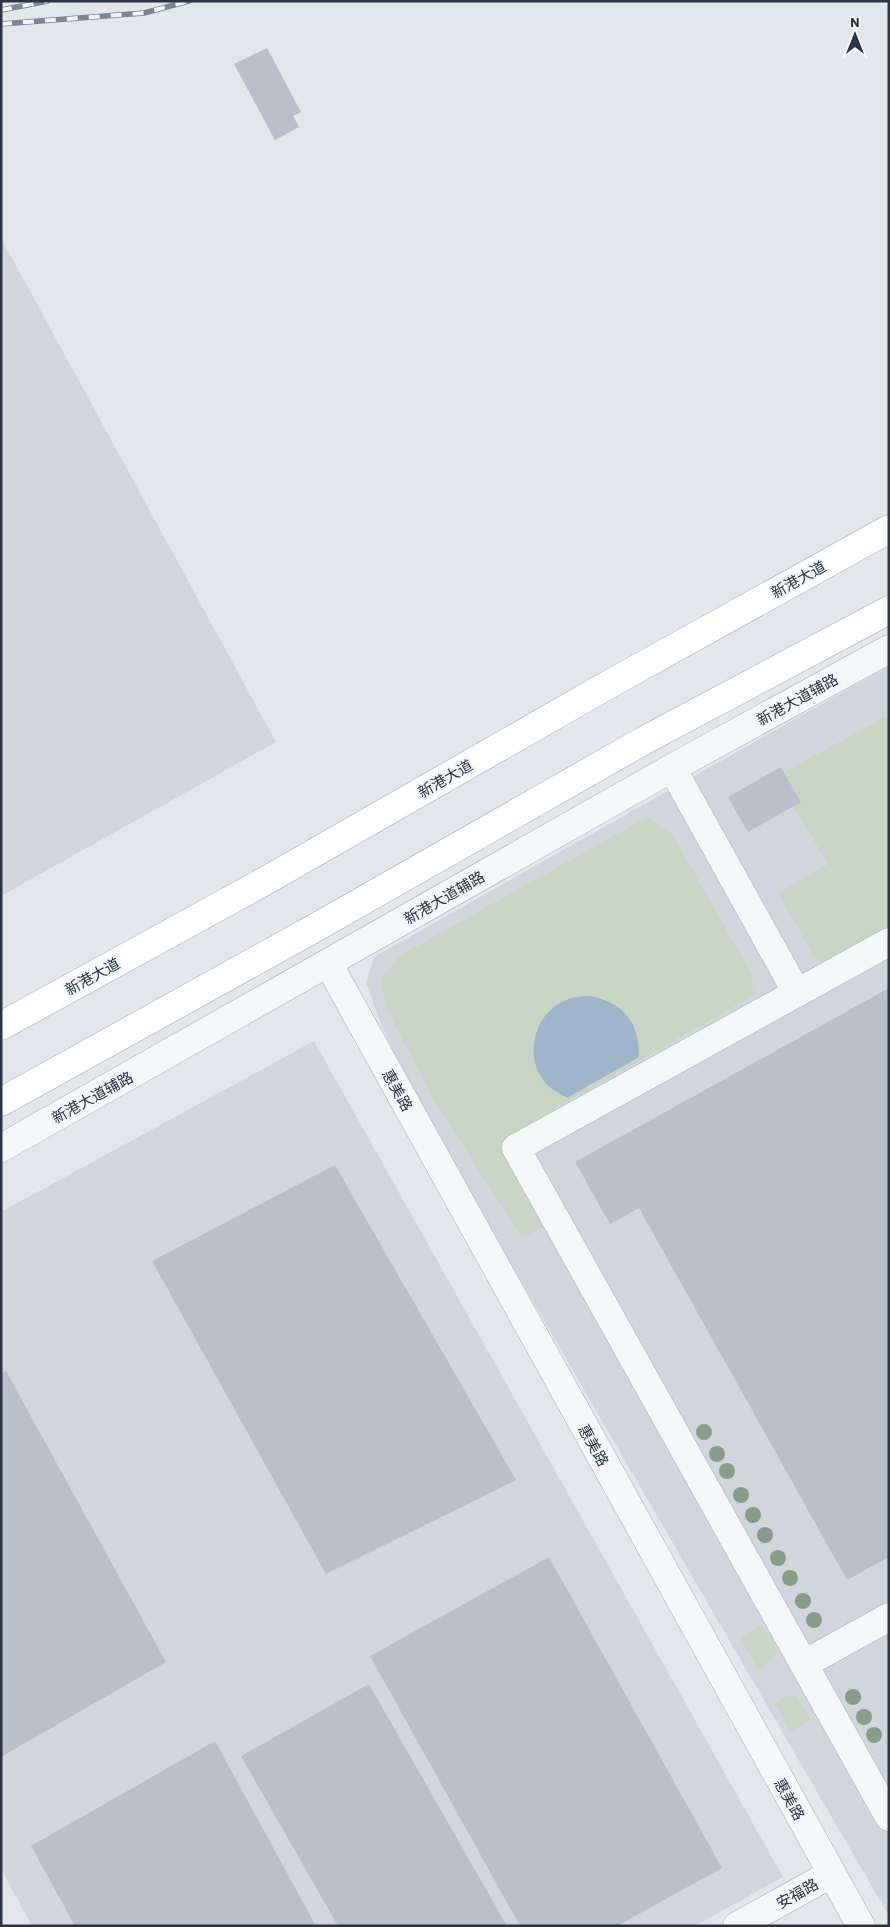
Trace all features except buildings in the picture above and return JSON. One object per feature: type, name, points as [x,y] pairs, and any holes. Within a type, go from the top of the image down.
[{"type":"main road","name":"新港大道","points":[[1,1026],[265,881],[606,686],[889,529]]},
{"type":"main road","points":[[1,1102],[314,929],[643,741],[889,610]]},
{"type":"street","name":"新港大道辅路","points":[[1,1148],[672,768],[889,649]]},
{"type":"street","points":[[672,768],[797,993]]},
{"type":"street","points":[[889,942],[516,1148],[889,1817]]},
{"type":"street","name":"惠美路","points":[[328,963],[861,1926]]},
{"type":"street","points":[[804,1664],[889,1617]]},
{"type":"street","name":"安福路","points":[[737,1926],[831,1874]]},
{"type":"shaded area","points":[[1,238],[276,742],[1,896]]},
{"type":"shaded area","points":[[889,666],[889,1916],[419,1105],[383,1029],[366,983],[374,957]]},
{"type":"shaded area","points":[[314,1041],[783,1877],[695,1926],[32,1926],[1,1869],[1,1212]]},
{"type":"green space","points":[[889,715],[889,925],[821,962],[813,955],[778,893],[828,864],[793,806],[801,801],[784,772]]},
{"type":"green space","points":[[647,817],[673,835],[751,973],[755,995],[514,1132],[499,1146],[544,1226],[522,1238],[434,1101],[388,1012],[380,979],[401,955]]},
{"type":"green space","points":[[761,1625],[776,1650],[773,1659],[758,1670],[740,1637]]},
{"type":"green space","points":[[786,1696],[797,1697],[811,1720],[791,1732],[774,1703]]},
{"type":"water","points":[[591,996],[613,1004],[628,1016],[636,1034],[639,1057],[567,1098],[548,1085],[537,1070],[534,1059],[536,1036],[546,1015],[554,1007],[564,1001]]},
{"type":"railway","points":[[1,10],[48,1]]},
{"type":"railway","points":[[1,24],[144,13],[189,1]]}]
